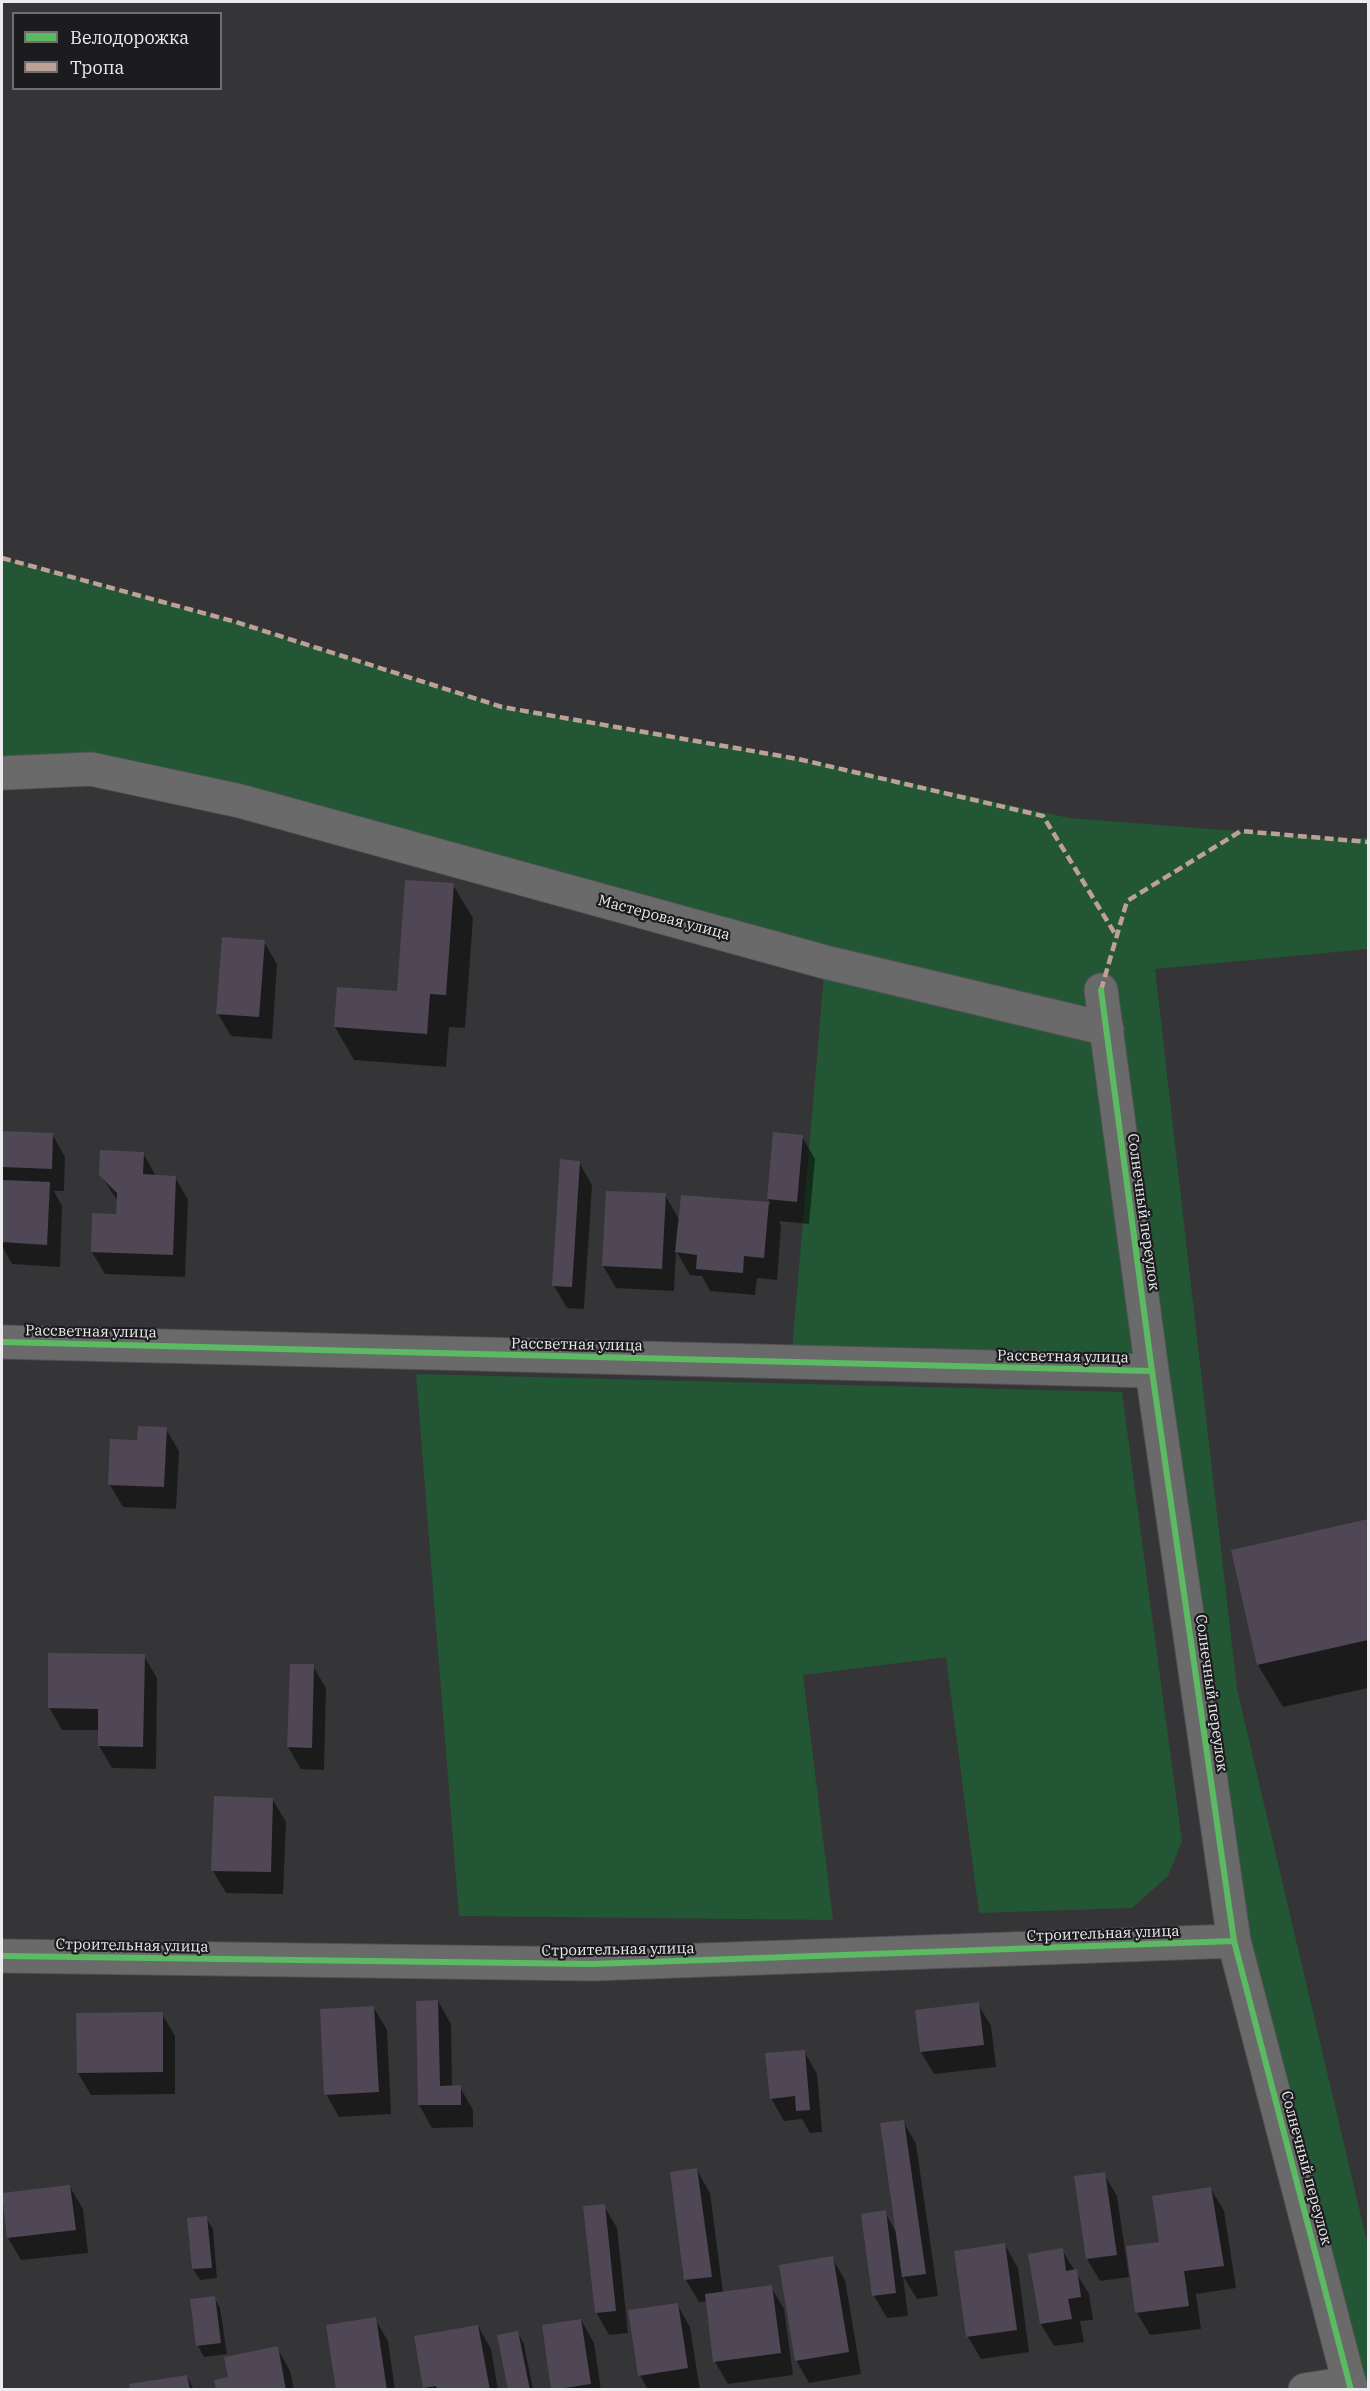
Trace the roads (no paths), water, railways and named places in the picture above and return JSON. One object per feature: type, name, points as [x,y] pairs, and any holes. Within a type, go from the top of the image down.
[{"type":"street","name":"Мастеровая улица","points":[[2,773],[91,769],[223,797],[825,962],[1107,1029]]},
{"type":"street","name":"Солнечный переулок","points":[[1101,990],[1152,1371],[1234,1941],[1351,2386]]},
{"type":"street","name":"Рассветная улица","points":[[2,1342],[1152,1371]]},
{"type":"street","name":"Строительная улица","points":[[2,1956],[592,1964],[1234,1941]]},
{"type":"street","points":[[1305,2390],[1351,2386]]}]
